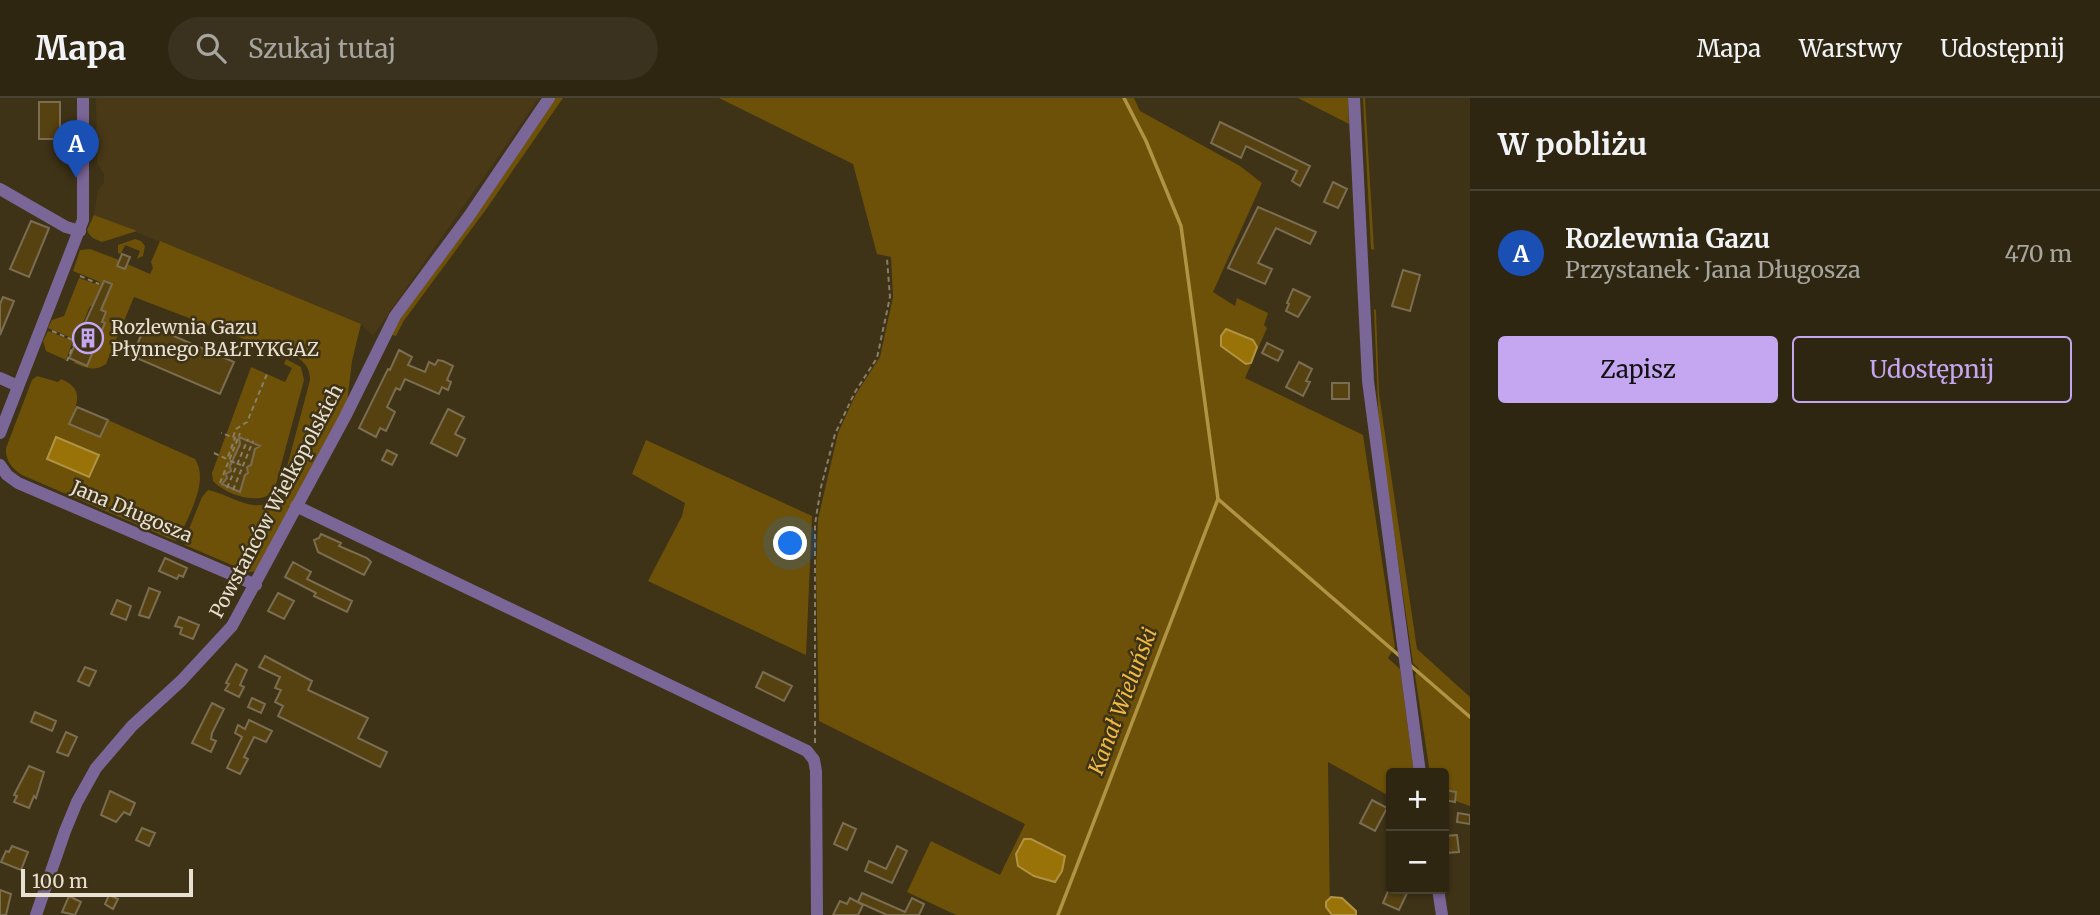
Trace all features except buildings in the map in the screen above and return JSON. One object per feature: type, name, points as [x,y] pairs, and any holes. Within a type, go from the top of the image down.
[{"type":"street","points":[[0,433],[80,231],[85,209],[83,98]]},
{"type":"street","name":"Powstańców Wielkopolskich","points":[[36,915],[65,831],[96,768],[132,726],[219,642],[232,626],[396,316],[469,216],[549,98]]},
{"type":"street","points":[[1354,98],[1368,381],[1419,768]]},
{"type":"street","points":[[0,189],[66,227],[80,231]]},
{"type":"street","points":[[0,378],[18,386]]},
{"type":"street","name":"Jana Długosza","points":[[0,465],[7,475],[18,483],[256,585]]},
{"type":"street","points":[[296,506],[802,748],[811,755],[816,771],[817,915]]},
{"type":"street","points":[[1439,894],[1443,915]]},
{"type":"path","points":[[811,755],[815,749],[815,524],[821,487],[835,434],[855,392],[877,358],[890,297],[887,259]]},
{"type":"path","points":[[80,276],[99,284]]},
{"type":"path","points":[[42,327],[75,341],[67,361]]},
{"type":"path","points":[[220,483],[236,429],[247,422],[267,374]]},
{"type":"path","points":[[221,433],[233,438]]},
{"type":"path","points":[[214,453],[227,458],[240,433]]},
{"type":"path","points":[[227,488],[248,439]]},
{"type":"path","points":[[233,490],[253,441]]},
{"type":"path","points":[[229,460],[243,466]]},
{"type":"shaded area","points":[[96,98],[539,98],[373,336],[361,324],[94,215],[98,190],[104,183],[104,174],[97,163]]},
{"type":"shaded area","points":[[552,98],[563,98],[403,322],[396,336],[392,335],[402,313]]},
{"type":"shaded area","points":[[719,98],[1134,98],[1140,111],[1240,166],[1262,183],[1213,292],[1235,306],[1237,298],[1268,313],[1264,325],[1267,328],[1245,378],[1363,435],[1395,647],[1388,658],[1400,669],[1413,768],[1386,768],[1386,794],[1328,762],[1330,915],[956,915],[907,892],[931,841],[1000,875],[1025,824],[819,721],[816,571],[818,519],[838,433],[856,394],[880,357],[893,297],[891,257],[877,254],[853,164]]},
{"type":"shaded area","points":[[1298,98],[1348,98],[1349,124]]},
{"type":"shaded area","points":[[1365,98],[1374,250],[1371,249]]},
{"type":"shaded area","points":[[94,215],[137,231],[102,242],[91,237],[87,230]]},
{"type":"shaded area","points":[[135,239],[145,246],[143,256],[137,259],[140,251],[125,245],[121,254],[118,253],[118,245]]},
{"type":"shaded area","points":[[160,241],[361,324],[352,361],[347,403],[258,571],[248,572],[185,545],[184,541],[202,497],[208,490],[248,504],[267,503],[275,497],[282,486],[310,380],[309,372],[302,361],[289,353],[267,348],[134,297],[106,364],[98,368],[86,368],[74,363],[75,361],[87,366],[105,324],[102,322],[106,312],[90,306],[76,340],[48,328],[52,320],[64,316],[79,278],[99,285],[100,282],[73,271],[80,250],[90,249],[119,260],[117,266],[127,264],[150,274],[153,268],[151,262]]},
{"type":"shaded area","points":[[1374,309],[1379,394],[1417,649],[1470,697],[1470,806],[1449,799],[1449,768],[1429,768],[1415,675],[1419,669],[1413,663],[1379,430]]},
{"type":"shaded area","points":[[1226,329],[1253,340],[1257,347],[1251,363],[1246,364],[1221,346],[1221,336]]},
{"type":"shaded area","points":[[48,331],[73,341],[66,360],[46,351],[43,341]]},
{"type":"shaded area","points":[[286,359],[301,367],[304,380],[276,484],[267,496],[261,498],[231,493],[213,481],[212,473],[251,367],[285,382],[292,368],[284,364]]},
{"type":"shaded area","points":[[37,376],[58,382],[61,379],[74,388],[77,398],[70,424],[100,437],[108,420],[195,459],[199,468],[199,489],[179,539],[175,541],[22,475],[12,467],[6,448],[32,380]]},
{"type":"shaded area","points":[[56,437],[99,455],[89,477],[47,459]]},
{"type":"shaded area","points":[[646,440],[812,516],[806,655],[648,581],[682,516],[685,503],[632,474]]},
{"type":"shaded area","points":[[1024,839],[1031,839],[1065,856],[1062,871],[1055,882],[1034,876],[1018,866],[1016,854]]},
{"type":"shaded area","points":[[1331,897],[1342,898],[1356,911],[1356,915],[1332,915],[1326,907],[1326,902]]},
{"type":"waterway","name":"Kanał Wieluński","points":[[1124,98],[1146,141],[1181,226],[1218,499],[1402,658]]},
{"type":"waterway","name":"Kanał Wieluński","points":[[1058,915],[1218,499]]},
{"type":"waterway","name":"Kanał Wieluński","points":[[1410,665],[1470,717]]},
{"type":"place","name":"Rozlewnia Gazu","points":[[76,178]]},
{"type":"place","name":"Rozlewnia Gazu Płynnego BAŁTYKGAZ","points":[[88,338]]}]
